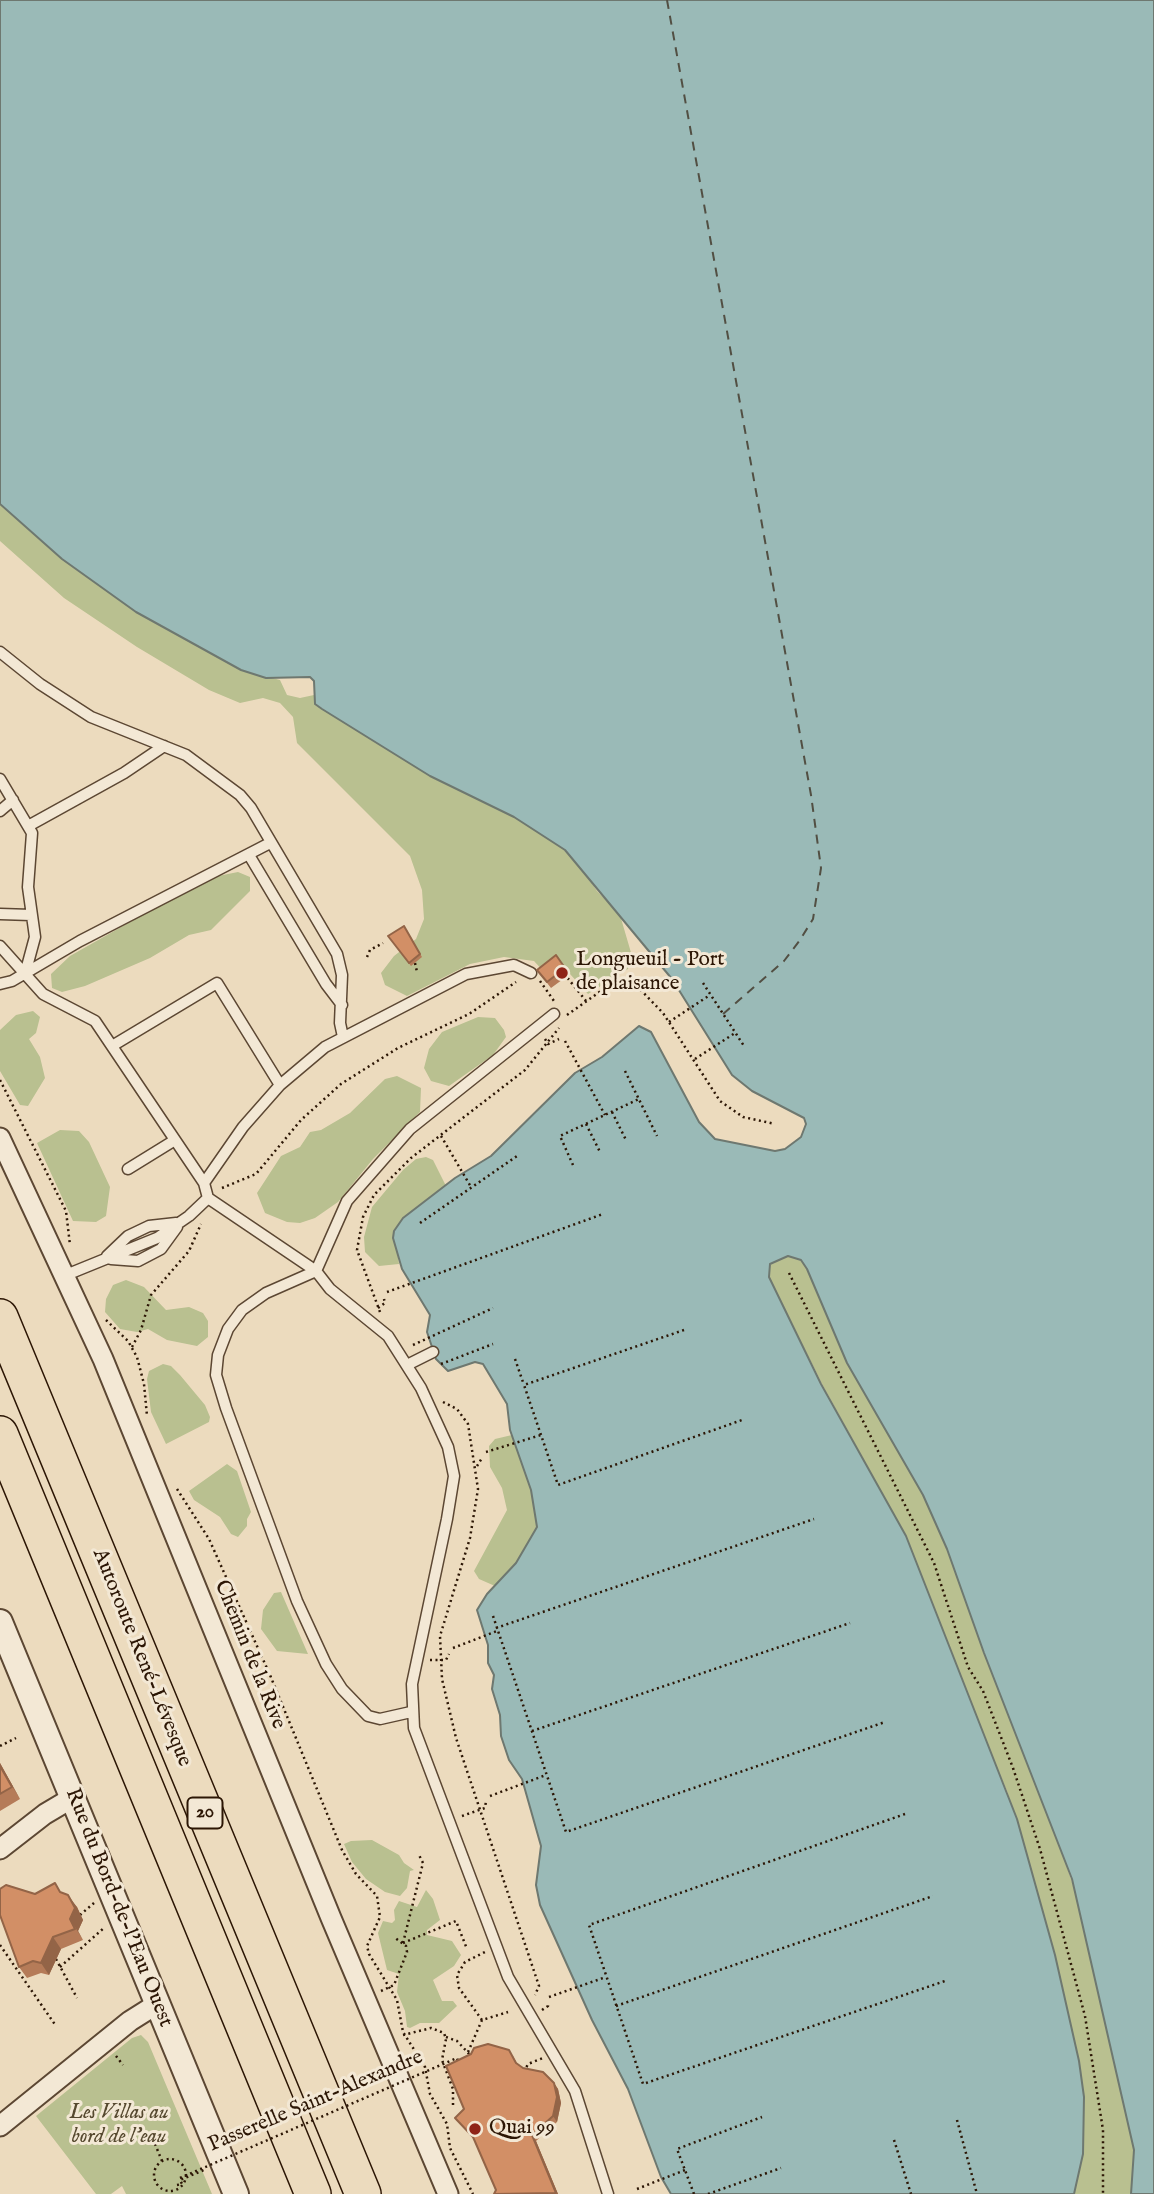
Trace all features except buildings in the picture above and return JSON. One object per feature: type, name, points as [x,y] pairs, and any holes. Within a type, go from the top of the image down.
[{"type":"highway","name":"Autoroute René-Lévesque","points":[[0,1317],[363,2194]]},
{"type":"highway","name":"20","points":[[0,1434],[313,2194]]},
{"type":"street","name":"Chemin de la Rive","points":[[0,1138],[66,1275],[448,2194]]},
{"type":"street","name":"Rue du Bord-de-l'Eau Ouest","points":[[0,1622],[236,2194]]},
{"type":"street","points":[[0,1849],[44,1814],[72,1798]]},
{"type":"street","points":[[0,2126],[116,2032],[157,2004]]},
{"type":"lane","points":[[0,652],[40,684],[91,718],[186,755],[240,795],[337,954],[342,975],[342,1037]]},
{"type":"lane","points":[[30,825],[124,773],[164,746]]},
{"type":"lane","points":[[0,779],[30,825],[34,947],[24,974]]},
{"type":"lane","points":[[0,811],[13,800]]},
{"type":"lane","points":[[0,984],[24,974],[92,934],[270,843]]},
{"type":"lane","points":[[249,855],[326,984],[342,1005]]},
{"type":"lane","points":[[0,914],[31,915]]},
{"type":"lane","points":[[0,946],[48,998],[89,1015],[113,1046],[204,1183],[208,1198],[316,1271],[336,1294],[388,1336],[407,1365],[448,1447],[454,1476],[412,1684],[411,1712],[420,1746],[508,1977],[575,2091],[608,2194]]},
{"type":"lane","points":[[204,1183],[243,1127],[280,1085],[308,1059],[342,1037],[466,974],[514,965],[536,974]]},
{"type":"lane","points":[[113,1046],[217,983],[280,1085]]},
{"type":"lane","points":[[411,1712],[380,1719],[368,1716],[352,1702],[331,1673],[297,1601],[216,1375],[222,1341],[243,1310],[265,1293],[316,1271],[347,1201],[410,1129],[554,1014]]},
{"type":"lane","points":[[128,1169],[175,1140]]},
{"type":"lane","points":[[104,1258],[138,1261],[161,1249],[179,1223],[208,1198]]},
{"type":"lane","points":[[66,1275],[104,1258],[128,1236],[149,1226],[179,1223]]},
{"type":"lane","points":[[407,1365],[433,1352]]},
{"type":"path","points":[[367,957],[370,950],[383,943]]},
{"type":"path","points":[[415,963],[417,971]]},
{"type":"path","points":[[536,974],[565,1016],[615,981],[627,979],[644,991],[669,1022],[725,1106],[750,1119],[775,1124]]},
{"type":"path","points":[[558,982],[566,976],[586,1001]]},
{"type":"path","points":[[222,1188],[257,1174],[301,1120],[341,1084],[398,1048],[470,1014],[520,979]]},
{"type":"path","points":[[703,983],[744,1046]]},
{"type":"path","points":[[547,991],[551,988]]},
{"type":"path","points":[[669,1022],[710,995]]},
{"type":"path","points":[[383,1316],[357,1250],[363,1217],[374,1195],[392,1175],[525,1070],[561,1025]]},
{"type":"path","points":[[695,1059],[735,1032]]},
{"type":"path","points":[[544,1038],[548,1044]]},
{"type":"path","points":[[548,1044],[559,1039]]},
{"type":"path","points":[[565,1041],[605,1115]]},
{"type":"path","points":[[625,1071],[657,1136]]},
{"type":"path","points":[[0,1080],[66,1210],[71,1246]]},
{"type":"path","points":[[573,1165],[559,1136],[639,1099]]},
{"type":"path","points":[[612,1112],[626,1140]]},
{"type":"path","points":[[586,1124],[600,1152]]},
{"type":"path","points":[[441,1136],[471,1187]]},
{"type":"path","points":[[420,1223],[517,1156]]},
{"type":"path","points":[[387,1292],[603,1214]]},
{"type":"path","points":[[132,1347],[157,1285],[190,1251],[201,1224]]},
{"type":"path","points":[[789,1273],[934,1563],[968,1667],[983,1692],[1013,1768],[1040,1849],[1085,2016],[1103,2130],[1103,2194]]},
{"type":"path","points":[[378,1308],[385,1303],[384,1299]]},
{"type":"path","points":[[412,1346],[493,1308]]},
{"type":"path","points":[[99,1313],[132,1347],[142,1375],[148,1424]]},
{"type":"path","points":[[524,1385],[684,1330]]},
{"type":"path","points":[[435,1366],[493,1344]]},
{"type":"path","points":[[515,1360],[558,1485],[742,1420]]},
{"type":"path","points":[[440,1403],[445,1402],[457,1409],[468,1424],[478,1489],[474,1522],[438,1645],[440,1661],[456,1738],[539,1986],[534,1996],[542,2010],[548,2006],[547,2003]]},
{"type":"path","points":[[486,1452],[541,1435]]},
{"type":"path","points":[[476,1467],[482,1458]]},
{"type":"path","name":"Chemin de la Rive","points":[[174,1482],[209,1539],[270,1675],[342,1850],[356,1874],[377,1896],[380,1917],[368,1949],[400,2008],[404,2034],[425,2067],[430,2094],[447,2124],[450,2148],[473,2194]]},
{"type":"path","points":[[453,1648],[497,1629],[814,1519]]},
{"type":"path","points":[[442,1593],[452,1595]]},
{"type":"path","points":[[493,1616],[566,1832],[885,1722]]},
{"type":"path","points":[[532,1731],[850,1623]]},
{"type":"path","points":[[440,1661],[449,1659],[449,1654]]},
{"type":"path","points":[[0,1746],[16,1738]]},
{"type":"path","points":[[490,1796],[547,1774]]},
{"type":"path","points":[[448,1821],[481,1810],[486,1801]]},
{"type":"path","points":[[905,1814],[589,1925],[643,2084],[945,1981]]},
{"type":"path","points":[[403,1943],[423,1863],[419,1855]]},
{"type":"path","points":[[616,2006],[933,1895]]},
{"type":"path","points":[[80,1914],[95,1902]]},
{"type":"path","points":[[403,1943],[456,1921],[467,1948]]},
{"type":"path","points":[[60,1967],[105,1927]]},
{"type":"path","points":[[390,1987],[397,1981],[407,1952],[403,1943],[394,1937]]},
{"type":"path","points":[[0,1945],[56,2026]]},
{"type":"path","points":[[473,1958],[459,1969],[457,1982],[482,2020]]},
{"type":"path","points":[[57,1959],[77,1998]]},
{"type":"path","points":[[549,1997],[606,1978]]},
{"type":"path","points":[[468,2052],[482,2020],[508,2012]]},
{"type":"path","points":[[393,2038],[431,2028],[457,2041],[475,2062]]},
{"type":"path","points":[[446,2037],[442,2060],[453,2089],[453,2105]]},
{"type":"path","name":"Passerelle Saint-Alexandre","points":[[187,2176],[177,2185],[175,2180],[457,2058],[460,2067]]},
{"type":"path","points":[[118,2061],[123,2065]]},
{"type":"path","points":[[524,2072],[528,2064]]},
{"type":"path","points":[[694,2194],[677,2149],[762,2117]]},
{"type":"path","points":[[957,2120],[977,2194]]},
{"type":"path","points":[[894,2140],[911,2194]]},
{"type":"path","points":[[155,2144],[162,2161]]},
{"type":"path","points":[[177,2160],[185,2168],[187,2176],[181,2188],[172,2193],[160,2189],[154,2180],[155,2169],[162,2161],[177,2160]]},
{"type":"path","points":[[708,2194],[780,2168]]},
{"type":"path","points":[[187,2176],[205,2170]]},
{"type":"path","points":[[637,2189],[685,2171]]},
{"type":"green space","points":[[0,504],[62,559],[136,612],[241,670],[280,680],[287,695],[300,698],[314,695],[315,704],[322,709],[430,776],[514,817],[565,850],[620,915],[632,956],[628,969],[588,994],[570,974],[545,973],[534,961],[504,957],[470,964],[407,996],[385,985],[381,973],[394,956],[416,939],[424,919],[422,890],[410,856],[297,743],[293,717],[280,703],[263,698],[240,703],[209,690],[137,647],[64,598],[0,541]]},
{"type":"green space","points":[[238,872],[250,877],[250,891],[211,930],[189,935],[150,958],[85,986],[62,992],[52,988],[51,974],[70,956],[183,892],[218,876]]},
{"type":"green space","points":[[33,1011],[40,1017],[36,1033],[29,1039],[40,1057],[45,1078],[28,1106],[20,1105],[0,1071],[0,1030],[16,1015]]},
{"type":"green space","points":[[478,1017],[495,1018],[504,1030],[506,1037],[493,1055],[449,1086],[431,1081],[424,1068],[429,1049],[442,1032]]},
{"type":"green space","points":[[397,1076],[421,1088],[420,1112],[373,1159],[338,1202],[315,1218],[300,1223],[287,1222],[265,1213],[257,1193],[281,1156],[300,1147],[310,1132],[321,1130],[350,1113],[385,1079]]},
{"type":"green space","points":[[60,1130],[79,1131],[89,1142],[110,1187],[106,1216],[96,1222],[73,1221],[37,1143]]},
{"type":"green space","points":[[426,1157],[433,1160],[446,1186],[403,1218],[394,1231],[399,1264],[379,1266],[365,1252],[364,1237],[372,1207],[403,1170],[416,1159]]},
{"type":"green space","points":[[788,1256],[801,1260],[807,1269],[847,1363],[923,1495],[947,1549],[984,1653],[1051,1820],[1077,1897],[1134,2150],[1131,2194],[1074,2194],[1083,2154],[1084,2097],[1079,2061],[1055,1955],[1036,1897],[1024,1843],[1007,1791],[976,1719],[906,1536],[822,1384],[769,1277],[770,1264]]},
{"type":"green space","points":[[126,1280],[144,1287],[166,1310],[189,1307],[203,1313],[208,1321],[208,1337],[197,1346],[167,1340],[148,1329],[137,1332],[120,1329],[105,1312],[106,1299],[113,1285]]},
{"type":"green space","points":[[163,1364],[171,1366],[180,1375],[205,1405],[210,1417],[209,1422],[166,1444],[151,1412],[147,1379],[149,1371]]},
{"type":"green space","points":[[512,1435],[531,1490],[537,1527],[516,1563],[495,1586],[479,1579],[474,1571],[507,1510],[502,1488],[490,1467],[489,1446],[495,1439]]},
{"type":"green space","points":[[227,1464],[237,1471],[251,1512],[247,1526],[238,1537],[231,1534],[220,1517],[194,1500],[189,1491]]},
{"type":"green space","points":[[281,1592],[308,1654],[277,1651],[261,1629],[263,1610],[274,1593]]},
{"type":"green space","points":[[372,1840],[399,1855],[404,1863],[414,1870],[410,1871],[407,1888],[400,1896],[385,1892],[366,1879],[352,1862],[344,1844]]},
{"type":"green space","points":[[426,1890],[433,1899],[440,1920],[427,1930],[427,1935],[452,1941],[461,1955],[454,1966],[433,1980],[442,2001],[453,2001],[457,2006],[439,2023],[420,2023],[410,2028],[407,2027],[405,2011],[397,1992],[399,1974],[387,1970],[378,1933],[383,1921],[392,1923],[395,1920],[394,1910],[399,1901],[417,1907]]},
{"type":"green space","name":"Les Villas au bord de l'eau","points":[[141,2035],[148,2042],[212,2194],[126,2194],[122,2186],[111,2194],[96,2194],[36,2116],[132,2038]]},
{"type":"water","points":[[0,0],[1154,0],[1154,2194],[1131,2194],[1134,2150],[1072,1879],[984,1653],[947,1549],[923,1495],[847,1363],[807,1269],[801,1260],[788,1256],[770,1264],[769,1277],[821,1384],[906,1536],[1017,1819],[1055,1955],[1079,2061],[1084,2097],[1083,2154],[1074,2194],[671,2194],[661,2177],[628,2089],[592,2020],[540,1905],[536,1885],[541,1846],[522,1779],[509,1760],[501,1736],[500,1715],[492,1689],[494,1675],[488,1663],[488,1645],[477,1610],[487,1594],[516,1563],[537,1527],[531,1490],[510,1430],[507,1404],[483,1364],[475,1362],[448,1371],[436,1359],[427,1332],[430,1315],[402,1269],[393,1238],[394,1231],[403,1218],[455,1178],[491,1156],[575,1073],[602,1057],[639,1026],[651,1032],[699,1122],[715,1139],[775,1151],[785,1149],[801,1137],[806,1124],[804,1118],[752,1091],[732,1075],[672,979],[565,850],[514,817],[430,776],[322,709],[315,704],[314,681],[310,677],[266,678],[241,670],[136,612],[62,559],[0,504]]},
{"type":"ferry route","points":[[667,0],[811,795],[821,868],[813,919],[800,940],[784,961],[723,1014]]},
{"type":"place","name":"Longueuil - Port de plaisance","points":[[562,973]]},
{"type":"place","name":"Quai 99","points":[[475,2129]]}]
